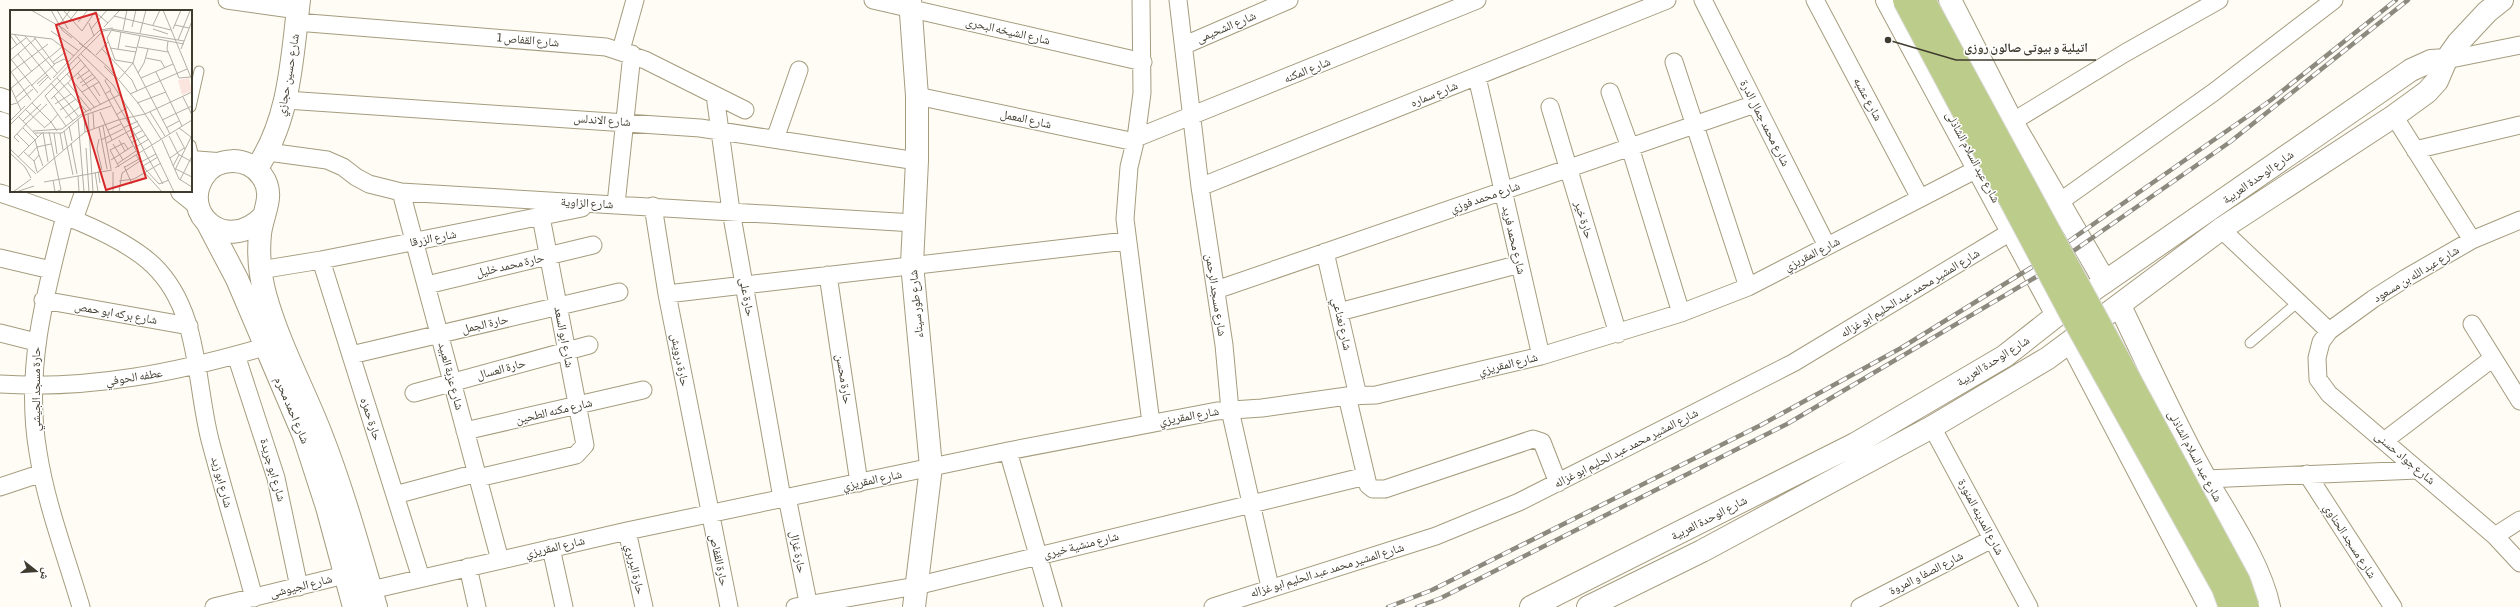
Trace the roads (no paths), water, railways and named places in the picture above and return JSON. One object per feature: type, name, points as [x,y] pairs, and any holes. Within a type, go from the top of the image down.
[{"type":"main road","points":[[1904,0],[2074,320],[2223,588],[2230,607]]},
{"type":"main road","points":[[1924,0],[2239,581],[2248,607]]},
{"type":"street","name":"شارع القفاص 1","points":[[227,0],[298,11],[584,45],[626,52],[745,110]]},
{"type":"street","points":[[611,204],[626,122],[626,52],[635,0]]},
{"type":"street","name":"شارع الشيخه البحرى","points":[[872,0],[911,4],[1142,62]]},
{"type":"street","name":"شارع مسجد الرحمن","points":[[1178,0],[1185,45],[1191,117],[1200,187],[1227,365],[1230,410],[1250,504],[1270,587]]},
{"type":"street","name":"شارع المكنه","points":[[1136,140],[1477,0]]},
{"type":"street","name":"شارع سماره","points":[[1200,187],[1478,77],[1667,0]]},
{"type":"street","name":"شارع محمد جمال الدرة","points":[[1703,0],[1827,246]]},
{"type":"street","name":"شارع عشبه","points":[[1815,0],[1920,198]]},
{"type":"street","name":"شارع عبد السلام الشاذلى","points":[[1888,0],[2057,315]]},
{"type":"street","points":[[2012,122],[2125,53],[2197,6],[2219,0]]},
{"type":"street","points":[[2058,203],[2214,92],[2334,0]]},
{"type":"street","name":"شارع الوحدة العربية","points":[[1588,607],[1702,551],[1932,428],[2026,372],[2071,342],[2221,229],[2394,116],[2433,87],[2446,60],[2472,27],[2502,0]]},
{"type":"street","points":[[1138,1],[1142,62],[1142,93],[1136,140],[1126,194],[1126,241],[1151,423]]},
{"type":"street","name":"شارع الشحيمى","points":[[1185,45],[1286,1]]},
{"type":"street","points":[[1952,1],[2012,122],[2105,282]]},
{"type":"street","name":"شارع طور سيناء","points":[[911,4],[917,96],[917,161],[912,264],[931,468],[914,607]]},
{"type":"street","name":"شارع حسين حجازي","points":[[256,169],[268,152],[286,100],[298,11]]},
{"type":"street","points":[[2446,60],[2520,45]]},
{"type":"street","points":[[2484,53],[2520,56]]},
{"type":"street","name":"شارع الوحدة العربية","points":[[1531,607],[1855,444],[2005,356],[2057,315],[2411,70],[2431,61],[2446,60]]},
{"type":"street","points":[[1674,62],[1696,125],[1748,287]]},
{"type":"street","points":[[775,139],[799,70]]},
{"type":"street","name":"شارع محمد فريد","points":[[1478,77],[1541,356]]},
{"type":"street","points":[[1610,92],[1630,147],[1682,314]]},
{"type":"street","name":"حارة على","points":[[715,95],[731,211],[785,497]]},
{"type":"street","name":"شارع المعمل","points":[[917,96],[1136,140]]},
{"type":"street","points":[[0,99],[10,103]]},
{"type":"street","name":"شارع الاندلس","points":[[286,100],[626,122],[719,130],[917,161]]},
{"type":"street","name":"شارع محمد فوزي","points":[[1216,290],[1755,104]]},
{"type":"street","name":"حارة خير","points":[[1550,107],[1618,334]]},
{"type":"street","points":[[2394,116],[2472,240]]},
{"type":"street","points":[[0,123],[10,127]]},
{"type":"street","points":[[2415,150],[2520,125]]},
{"type":"street","name":"شارع الزاوية","points":[[268,152],[327,160],[343,167],[356,177],[369,184],[401,192],[653,206],[914,223]]},
{"type":"street","points":[[192,157],[217,164],[237,161],[256,169],[263,177],[268,192],[267,207],[263,217],[254,226],[243,231],[230,233],[218,229],[208,222],[190,197],[197,193],[203,176],[217,164]]},
{"type":"street","name":"شارع المقريزي","points":[[365,585],[421,578],[709,513],[1151,423],[1230,410],[1262,408],[1394,392],[1541,356],[1682,314],[1748,287],[1979,168]]},
{"type":"street","points":[[2258,177],[2272,196]]},
{"type":"street","name":"حارة مسجد الجيشي","points":[[80,607],[42,473],[35,430],[34,386],[36,342],[43,300],[51,270],[70,218],[83,192]]},
{"type":"street","name":"شارع عزبة العبيد","points":[[401,192],[500,560]]},
{"type":"street","name":"شارع ابو زيد","points":[[0,193],[26,196],[103,234],[152,265],[177,298],[189,326],[210,439],[248,602]]},
{"type":"street","name":"شارع الزرقا","points":[[260,270],[321,260],[611,204]]},
{"type":"street","name":"حارة درويش","points":[[653,206],[667,294],[709,513]]},
{"type":"street","name":"شارع احمد محرم","points":[[263,217],[259,252],[260,270],[266,295],[333,466],[365,585],[354,607]]},
{"type":"street","name":"شارع ابو السعد","points":[[477,476],[576,455],[585,445],[541,217]]},
{"type":"street","name":"شارع عبد الله بن مسعود","points":[[2325,337],[2373,299],[2472,240],[2520,220]]},
{"type":"street","name":"شارع احمد محرم","points":[[208,222],[236,279],[264,347],[304,436],[327,507],[365,585]]},
{"type":"street","points":[[2221,229],[2298,302],[2325,337]]},
{"type":"street","name":"شارع المشير محمد عبد الحليم ابو غزاله","points":[[1213,607],[1270,587],[1436,536],[1492,514],[1558,483],[1793,363],[2012,231]]},
{"type":"street","points":[[667,294],[912,264],[1126,241]]},
{"type":"street","name":"حارة محمد خليل","points":[[427,285],[594,245]]},
{"type":"street","name":"شارع نعناعي","points":[[1325,252],[1339,312],[1366,476]]},
{"type":"street","points":[[0,258],[51,270]]},
{"type":"street","name":"حارة حمزه","points":[[321,260],[421,578]]},
{"type":"street","points":[[1339,312],[1520,264]]},
{"type":"street","name":"حارة محسن","points":[[828,275],[859,483]]},
{"type":"street","name":"حارة الجمل","points":[[351,355],[619,292]]},
{"type":"street","name":"شارع بركه ابو حمص","points":[[43,300],[189,326]]},
{"type":"street","name":"شارع عبد السلام الشاذلى","points":[[2120,306],[2188,447],[2251,560],[2267,596],[2269,607]]},
{"type":"street","points":[[2472,324],[2520,401]]},
{"type":"street","points":[[0,332],[36,342]]},
{"type":"street","name":"شارع جواد حسنى","points":[[2325,337],[2317,358],[2318,379],[2329,394],[2495,536],[2520,563]]},
{"type":"street","points":[[2071,342],[2210,607]]},
{"type":"street","name":"حارة العسال","points":[[414,393],[589,345]]},
{"type":"street","name":"عطفه الحوفي","points":[[0,384],[34,386],[112,382],[153,376],[264,347]]},
{"type":"street","name":"شارع ابو جريدة","points":[[236,355],[276,478],[299,587]]},
{"type":"street","points":[[2384,441],[2493,358]]},
{"type":"street","name":"شارع مكنه الطحين","points":[[465,431],[643,390]]},
{"type":"street","name":"شارع المدينه المنورة","points":[[1932,428],[2029,607]]},
{"type":"street","points":[[1366,476],[1368,485],[1379,491],[1538,439],[1542,442],[1558,483]]},
{"type":"street","points":[[2140,473],[2188,447]]},
{"type":"street","points":[[1008,451],[1053,607]]},
{"type":"street","points":[[2206,478],[2418,470]]},
{"type":"street","points":[[0,487],[42,473]]},
{"type":"street","name":"شارع مسجد الحناوي","points":[[2307,474],[2393,607]]},
{"type":"street","points":[[395,495],[477,476]]},
{"type":"street","name":"شارع منشية خيرى","points":[[804,606],[916,586],[1366,476]]},
{"type":"street","name":"حارة غزال","points":[[785,497],[804,606]]},
{"type":"street","name":"حارة القفاص","points":[[709,513],[730,607]]},
{"type":"street","points":[[2495,536],[2520,520]]},
{"type":"street","points":[[1691,527],[1702,551]]},
{"type":"street","name":"حارة البربري","points":[[627,531],[644,607]]},
{"type":"street","name":"شارع الصفا و المروة","points":[[1860,607],[1992,539]]},
{"type":"street","points":[[551,548],[564,607]]},
{"type":"street","points":[[468,567],[477,607]]},
{"type":"street","name":"شارع الجيوشى","points":[[214,607],[248,602],[299,587],[365,585]]},
{"type":"lane","points":[[192,102],[199,71]]},
{"type":"lane","points":[[2250,343],[2298,302]]},
{"type":"railway","points":[[1388,607],[1432,590],[1761,425],[1901,348],[2032,267],[2271,100],[2396,0]]},
{"type":"railway","points":[[1417,607],[1441,598],[1787,424],[2036,277],[2230,142],[2408,0]]},
{"type":"place","name":"اتيلية و بيوتى صالون روزى","points":[[1888,40]]}]
